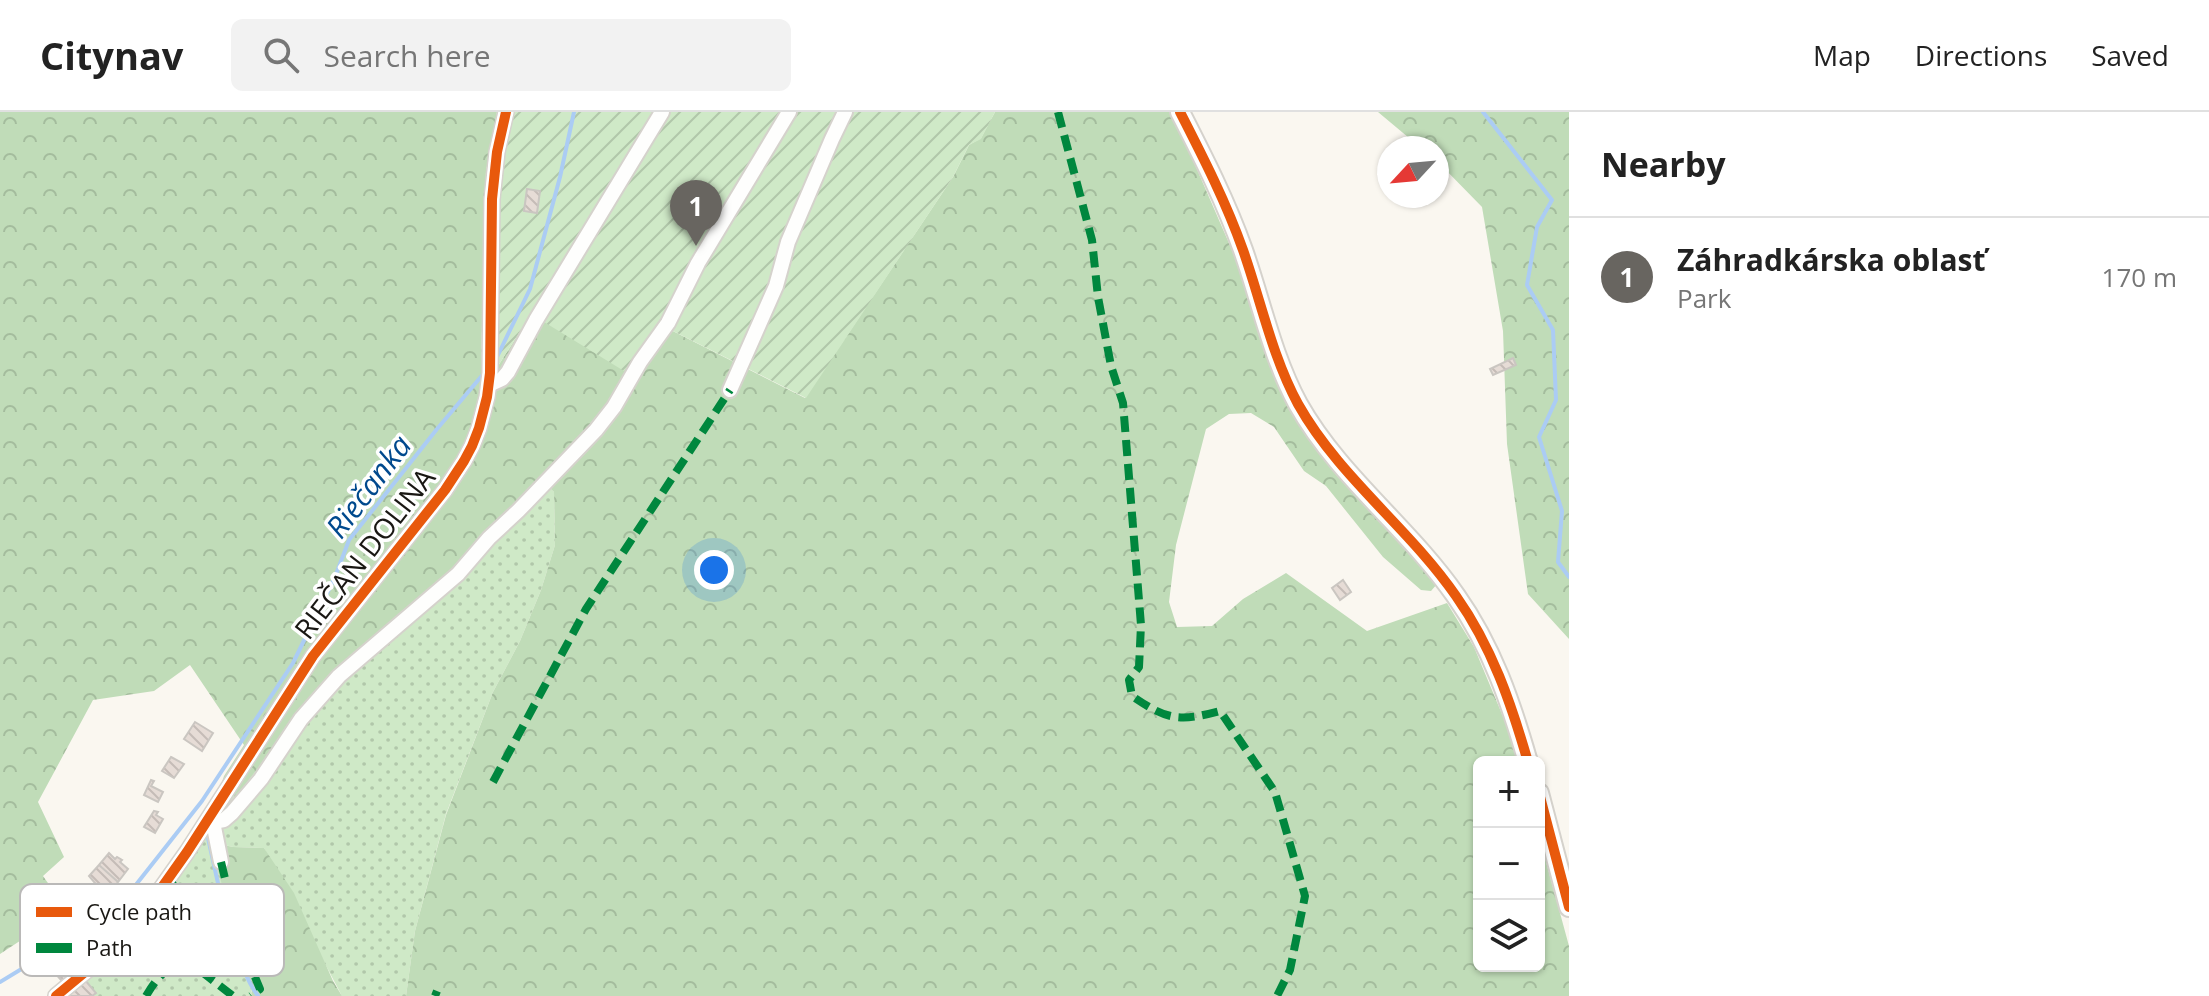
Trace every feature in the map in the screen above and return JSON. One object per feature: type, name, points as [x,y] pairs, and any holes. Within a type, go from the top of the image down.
[{"type":"main road","points":[[1180,112],[1228,213],[1274,347],[1298,403],[1334,455],[1456,596],[1502,679],[1526,756]]},
{"type":"main road","points":[[1545,816],[1569,907]]},
{"type":"street","name":"RIEČAN DOLINA","points":[[165,884],[211,820],[313,656],[455,476],[479,428],[490,374],[492,199],[497,152],[506,112]]},
{"type":"street","points":[[490,374],[502,379],[508,372],[536,320],[662,112]]},
{"type":"street","name":"RIEČAN DOLINA","points":[[211,820],[224,820],[232,813],[261,779],[301,719],[339,676],[458,574],[489,538],[596,430],[668,323],[698,263],[789,112]]},
{"type":"street","points":[[730,390],[776,286],[788,242],[845,112]]},
{"type":"street","points":[[211,820],[221,862]]},
{"type":"street","name":"RIEČAN DOLINA","points":[[56,996],[80,976]]},
{"type":"green space","points":[[0,112],[497,112],[486,171],[481,364],[498,366],[531,314],[659,324],[805,398],[953,177],[969,145],[981,138],[995,112],[1170,112],[1248,287],[1291,405],[1328,463],[1437,584],[1431,591],[1421,590],[1383,557],[1326,486],[1304,471],[1274,427],[1251,413],[1229,414],[1206,429],[1176,545],[1169,602],[1177,627],[1212,626],[1243,599],[1286,573],[1367,631],[1447,603],[1474,647],[1518,756],[1473,756],[1473,972],[1545,972],[1545,858],[1569,946],[1569,996],[406,996],[415,931],[446,815],[493,692],[520,641],[541,590],[555,545],[554,492],[539,478],[446,575],[403,615],[342,663],[313,694],[242,789],[211,815],[224,776],[244,745],[190,665],[154,691],[93,700],[38,802],[64,857],[43,876],[49,884],[20,884],[20,941],[0,954]]},
{"type":"green space","points":[[497,112],[995,112],[981,139],[969,145],[953,177],[806,398],[659,324],[624,371],[531,314],[498,366],[488,369],[481,364],[486,171]]},
{"type":"green space","points":[[1378,112],[1569,112],[1569,639],[1528,594],[1507,444],[1503,331],[1482,207],[1449,173],[1449,136],[1407,136]]},
{"type":"green space","points":[[539,478],[554,492],[555,545],[541,590],[520,641],[493,692],[446,814],[415,931],[406,996],[342,996],[264,848],[233,847],[211,842],[222,884],[155,884],[342,663],[403,615]]},
{"type":"green space","points":[[210,842],[233,847],[264,848],[294,893],[342,996],[251,996],[248,976],[284,976],[284,884],[222,884]]},
{"type":"green space","points":[[69,976],[247,976],[252,993],[251,996],[49,996]]},
{"type":"building","points":[[527,189],[540,191],[537,213],[524,211]]},
{"type":"building","points":[[1513,358],[1516,365],[1493,375],[1490,369]]},
{"type":"building","points":[[1343,580],[1351,592],[1340,600],[1332,588]]},
{"type":"building","points":[[195,722],[213,733],[202,751],[184,739]]},
{"type":"building","points":[[171,757],[184,764],[174,778],[162,771]]},
{"type":"building","points":[[151,780],[154,781],[151,786],[163,792],[158,802],[144,795]]},
{"type":"building","points":[[154,811],[163,819],[155,833],[144,827]]},
{"type":"building","points":[[109,853],[115,859],[122,860],[120,862],[128,869],[118,882],[99,865]]},
{"type":"building","points":[[99,865],[118,882],[94,884],[89,876]]},
{"type":"building","points":[[85,980],[96,993],[92,996],[65,996]]},
{"type":"waterway","name":"Riečanka","points":[[496,359],[530,289],[574,112]]},
{"type":"waterway","points":[[1483,112],[1552,200],[1537,227],[1527,285],[1553,330],[1556,400],[1539,437],[1562,511],[1558,562],[1569,577]]},
{"type":"waterway","name":"Riečanka","points":[[137,884],[202,801],[293,663],[335,577],[349,540],[485,372]]},
{"type":"waterway","points":[[208,838],[218,884]]},
{"type":"waterway","name":"Riečanka","points":[[0,982],[20,970]]},
{"type":"waterway","points":[[247,976],[258,996]]},
{"type":"marked path","points":[[1058,112],[1092,240],[1098,297],[1111,366],[1123,403],[1141,625],[1139,667],[1129,680],[1132,696],[1174,717],[1194,717],[1220,711],[1275,792],[1305,896],[1290,970],[1277,996]]},
{"type":"marked path","points":[[493,782],[586,609],[730,390]]},
{"type":"marked path","points":[[221,862],[226,884]]},
{"type":"marked path","points":[[169,879],[173,884]]},
{"type":"marked path","points":[[146,996],[161,976]]},
{"type":"marked path","points":[[207,976],[233,996]]},
{"type":"marked path","points":[[251,996],[260,989],[255,976]]},
{"type":"marked path","points":[[435,996],[437,991]]},
{"type":"cycle path","points":[[164,884],[313,656],[445,490],[472,446],[487,397],[490,373],[492,199],[497,152],[506,112]]},
{"type":"cycle path","points":[[1180,112],[1236,232],[1274,348],[1298,404],[1333,455],[1437,571],[1469,615],[1499,676],[1526,756]]},
{"type":"cycle path","points":[[1545,816],[1569,907]]},
{"type":"cycle path","points":[[56,996],[80,976]]},
{"type":"place","name":"Záhradkárska oblasť","points":[[696,246]]}]
